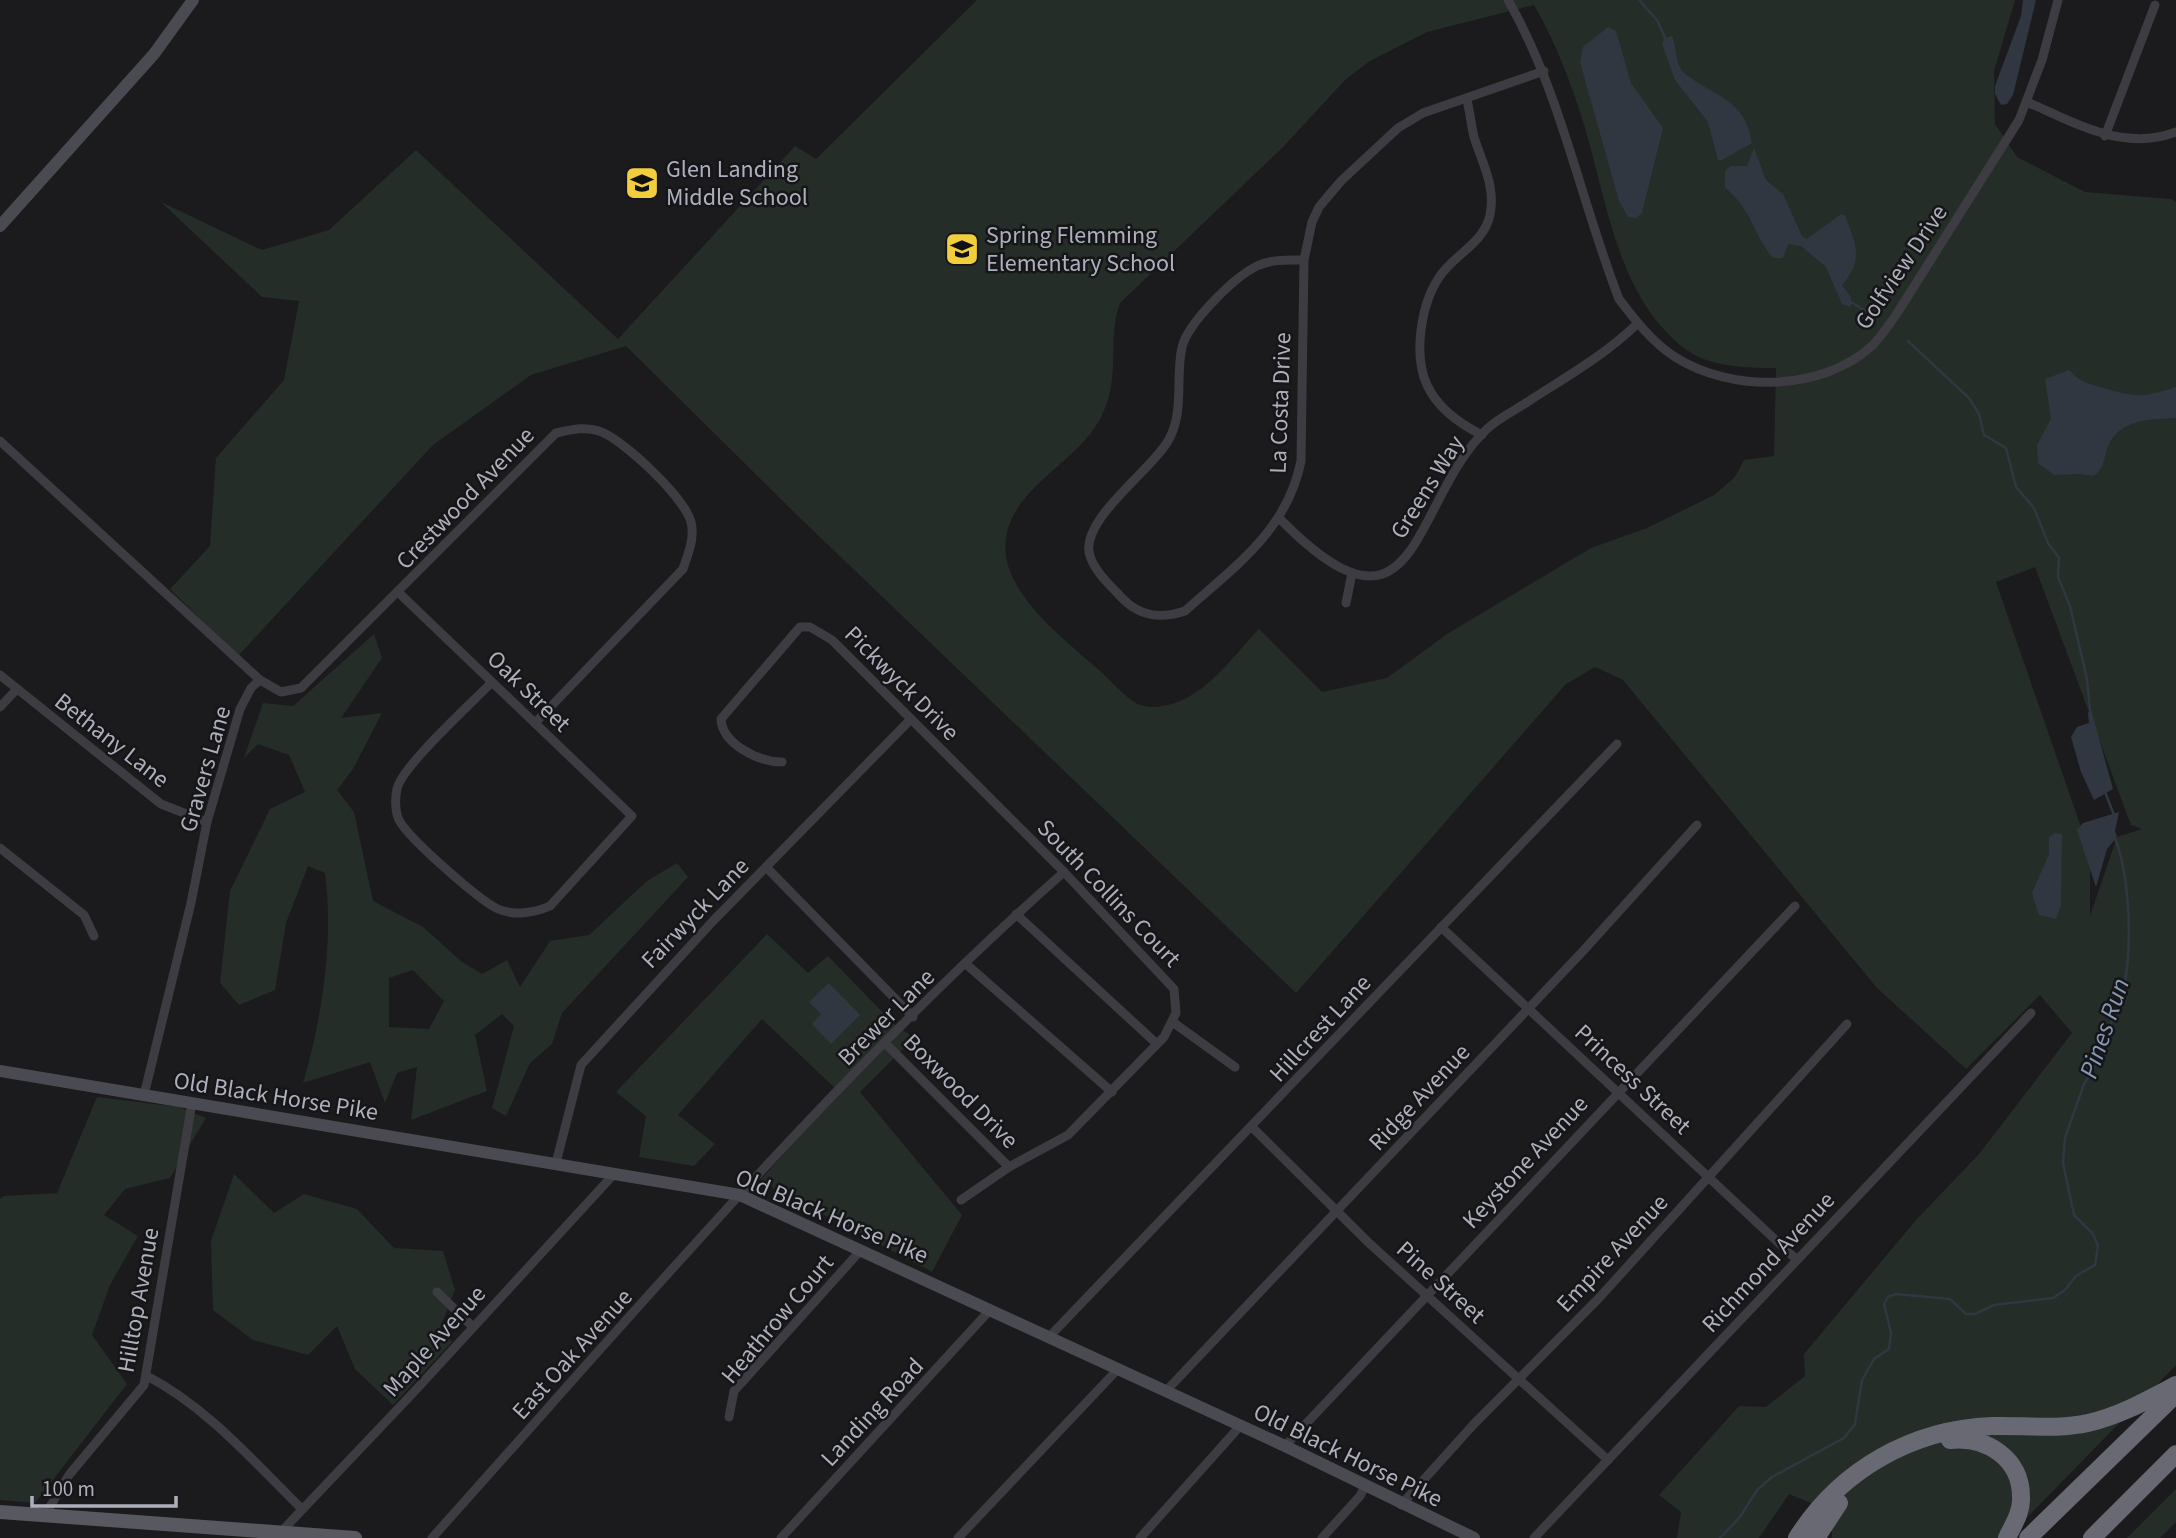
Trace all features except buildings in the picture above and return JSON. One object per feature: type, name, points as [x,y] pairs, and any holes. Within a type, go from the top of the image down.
[{"type":"highway","points":[[1797,1538],[1828,1497],[1848,1480],[1872,1462],[1917,1439],[1959,1428],[2085,1423],[2108,1418],[2176,1385]]},
{"type":"highway","points":[[2028,1538],[2176,1394]]},
{"type":"highway","points":[[1815,1538],[1836,1506],[1892,1463],[1922,1448],[1960,1439],[1993,1447],[2011,1464],[2017,1475],[2021,1497],[2019,1514],[2007,1538]]},
{"type":"highway","points":[[2092,1538],[2176,1454]]},
{"type":"main road","points":[[0,1512],[355,1538]]},
{"type":"street","points":[[0,226],[154,54],[194,0]]},
{"type":"street","name":"Golfview Drive","points":[[1508,0],[1528,34],[1544,71],[1619,299],[1637,324],[1675,356],[1707,372],[1734,379],[1776,382],[1802,379],[1853,360],[1873,344],[1896,315],[1937,248],[1985,178],[2027,102],[2059,0]]},
{"type":"street","points":[[2105,136],[2155,5]]},
{"type":"street","name":"La Costa Drive","points":[[1304,260],[1273,260],[1255,267],[1216,299],[1190,328],[1182,346],[1175,427],[1167,443],[1093,530],[1088,543],[1089,555],[1111,586],[1132,608],[1151,616],[1173,615],[1185,611],[1249,553],[1280,519],[1295,490],[1301,461],[1304,260],[1319,207],[1341,181],[1398,128],[1423,113],[1467,100],[1544,71]]},
{"type":"street","points":[[1467,100],[1474,136],[1489,177],[1490,216],[1485,228],[1444,271],[1429,296],[1422,347],[1427,386],[1452,417],[1482,435]]},
{"type":"street","points":[[2027,102],[2105,136],[2134,140],[2158,138],[2176,132]]},
{"type":"street","name":"Greens Way","points":[[1280,519],[1311,550],[1342,571],[1377,575],[1392,570],[1406,558],[1423,533],[1460,465],[1490,426],[1617,344],[1637,324]]},
{"type":"street","name":"Crestwood Avenue","points":[[260,680],[281,692],[301,688],[399,593],[556,433],[596,430],[616,438],[681,502],[691,521],[692,541],[683,569],[534,723]]},
{"type":"street","points":[[0,441],[260,680]]},
{"type":"street","points":[[1346,603],[1352,573]]},
{"type":"street","name":"Oak Street","points":[[399,593],[492,682],[534,723],[632,816],[550,906],[536,912],[499,909],[477,895],[409,834],[398,819],[397,786],[414,763],[492,682]]},
{"type":"street","name":"Pickwyck Drive","points":[[782,762],[761,760],[733,742],[721,723],[724,712],[800,627],[804,627],[818,630],[832,640],[967,776]]},
{"type":"street","name":"Bethany Lane","points":[[0,675],[161,804],[207,821]]},
{"type":"street","name":"Gravers Lane","points":[[144,1095],[191,903],[207,821],[240,709],[251,688],[260,680]]},
{"type":"street","points":[[0,707],[17,689]]},
{"type":"street","name":"Fairwyck Lane","points":[[556,1163],[581,1065],[766,867],[911,719]]},
{"type":"street","name":"Hillcrest Lane","points":[[1049,1337],[1253,1128],[1616,744]]},
{"type":"street","name":"South Collins Court","points":[[967,776],[1064,872],[1174,989],[1177,1001],[1174,1023]]},
{"type":"street","name":"Ridge Avenue","points":[[1166,1391],[1339,1211],[1697,825]]},
{"type":"street","points":[[0,848],[84,915],[94,936]]},
{"type":"street","points":[[766,867],[913,1017]]},
{"type":"street","name":"Brewer Lane","points":[[740,1195],[885,1043],[1016,914],[1064,872]]},
{"type":"street","name":"Keystone Avenue","points":[[1285,1446],[1794,906]]},
{"type":"street","points":[[1016,914],[1157,1045]]},
{"type":"street","name":"Princess Street","points":[[1441,927],[1797,1260]]},
{"type":"street","points":[[966,964],[1112,1092]]},
{"type":"street","name":"Richmond Avenue","points":[[1534,1538],[2031,1013]]},
{"type":"street","points":[[961,1200],[1009,1167],[1068,1135],[1157,1045],[1174,1023],[1235,1067]]},
{"type":"street","name":"Empire Avenue","points":[[1401,1504],[1599,1298],[1847,1024]]},
{"type":"street","name":"Boxwood Drive","points":[[885,1043],[1009,1167]]},
{"type":"street","name":"Old Black Horse Pike","points":[[0,1071],[740,1195],[1241,1425],[1474,1538]]},
{"type":"street","name":"Hilltop Avenue","points":[[45,1515],[69,1475],[121,1416],[144,1385],[192,1103]]},
{"type":"street","name":"Pine Street","points":[[1253,1128],[1426,1295],[1608,1460]]},
{"type":"street","name":"Maple Avenue","points":[[280,1533],[615,1173]]},
{"type":"street","name":"East Oak Avenue","points":[[432,1538],[740,1195]]},
{"type":"street","name":"Heathrow Court","points":[[729,1417],[734,1391],[861,1250]]},
{"type":"street","points":[[436,1292],[473,1326]]},
{"type":"street","name":"Landing Road","points":[[781,1538],[990,1310]]},
{"type":"street","points":[[958,1538],[1118,1369]]},
{"type":"street","points":[[147,1376],[175,1393],[220,1429],[302,1509]]},
{"type":"street","points":[[1140,1538],[1241,1425]]},
{"type":"street","points":[[1322,1538],[1360,1496],[1365,1486]]},
{"type":"shaded area","points":[[977,0],[2015,0],[1994,71],[1995,124],[2017,157],[2085,192],[2171,199],[2176,202],[2176,1365],[2007,1538],[1832,1538],[1832,1523],[1813,1504],[1789,1494],[1759,1538],[1677,1538],[1681,1512],[1659,1495],[1739,1406],[1766,1407],[1805,1376],[1804,1354],[1916,1220],[1979,1154],[2072,1033],[2040,995],[1966,1069],[1877,988],[1623,680],[1595,667],[1566,684],[1296,993],[798,516],[626,346],[531,375],[433,445],[238,656],[170,589],[210,546],[216,458],[284,380],[299,301],[262,297],[161,202],[262,250],[329,230],[416,150],[618,339],[795,146],[816,159]],"holes":[[[1534,5],[1569,80],[1618,247],[1644,303],[1662,327],[1684,348],[1704,359],[1728,365],[1776,368],[1774,456],[1744,460],[1735,477],[1714,495],[1647,528],[1591,548],[1447,634],[1387,678],[1322,692],[1259,629],[1216,676],[1191,696],[1159,707],[1136,703],[1052,629],[1031,606],[1012,575],[1005,550],[1010,522],[1019,506],[1031,491],[1075,450],[1099,421],[1110,390],[1114,332],[1120,303],[1283,147],[1346,79],[1370,61],[1427,32]],[[2035,567],[2131,825],[2142,829],[2117,837],[2090,916],[2090,853],[1996,582]]]},
{"type":"shaded area","points":[[2023,0],[2036,0],[2013,95],[2007,104],[2001,105],[1995,94],[1995,86],[2021,16]]},
{"type":"shaded area","points":[[1608,27],[1616,31],[1631,83],[1663,128],[1642,213],[1636,218],[1628,217],[1619,201],[1580,62],[1583,47]]},
{"type":"shaded area","points":[[1672,36],[1683,72],[1735,107],[1748,128],[1752,143],[1722,160],[1718,160],[1708,122],[1675,80],[1662,44],[1665,38]]},
{"type":"shaded area","points":[[1754,148],[1766,180],[1783,194],[1802,236],[1807,239],[1841,214],[1845,215],[1856,251],[1854,267],[1842,285],[1851,297],[1851,307],[1842,304],[1826,267],[1801,246],[1788,244],[1783,258],[1773,258],[1740,203],[1725,188],[1725,171],[1731,166],[1747,166]]},
{"type":"shaded area","points":[[2069,370],[2086,382],[2126,394],[2149,394],[2176,387],[2176,418],[2155,419],[2125,427],[2110,442],[2102,466],[2093,476],[2054,475],[2038,463],[2037,445],[2051,419],[2045,379]]},
{"type":"shaded area","points":[[374,634],[382,658],[341,718],[382,713],[353,769],[337,790],[354,812],[373,901],[423,927],[462,962],[482,974],[507,960],[520,987],[550,941],[589,935],[647,881],[677,863],[688,877],[562,1013],[552,1044],[530,1063],[506,1116],[492,1108],[514,1026],[502,1014],[475,1035],[487,1091],[411,1120],[417,1067],[397,1073],[385,1103],[370,1062],[303,1083],[321,1006],[327,952],[325,873],[308,866],[286,923],[275,990],[239,1005],[220,983],[230,891],[270,809],[305,792],[289,755],[258,744],[244,758],[263,703],[293,706]],"holes":[[[413,970],[444,1001],[429,1029],[389,1027],[389,978]]]},
{"type":"shaded area","points":[[2091,709],[2113,789],[2094,800],[2081,772],[2071,737],[2077,727],[2089,723],[2088,713]]},
{"type":"shaded area","points":[[2119,812],[2115,831],[2117,837],[2107,849],[2096,887],[2077,830],[2083,823]]},
{"type":"shaded area","points":[[2055,833],[2062,834],[2061,905],[2056,919],[2039,915],[2032,893],[2049,854],[2049,837]]},
{"type":"shaded area","points":[[767,934],[808,973],[828,956],[893,1023],[914,1038],[860,1092],[962,1215],[932,1272],[760,1181],[838,1091],[762,1019],[678,1115],[715,1144],[694,1166],[639,1157],[646,1116],[616,1092]]},
{"type":"shaded area","points":[[829,983],[860,1015],[831,1044],[812,1024],[821,1014],[809,1002]]},
{"type":"shaded area","points":[[97,1097],[179,1107],[206,1118],[170,1178],[125,1189],[104,1215],[138,1236],[110,1285],[92,1335],[127,1384],[35,1503],[0,1500],[0,1199],[4,1196],[57,1193]]},
{"type":"shaded area","points":[[234,1174],[274,1213],[304,1194],[357,1209],[394,1248],[443,1251],[455,1290],[440,1328],[452,1342],[393,1405],[355,1369],[337,1326],[308,1355],[253,1340],[213,1310],[211,1241]]},
{"type":"shaded area","points":[[2176,1489],[2176,1522],[2160,1538],[2127,1538]]},
{"type":"waterway","name":"Pines Run","points":[[1639,0],[1657,20],[1665,38]]},
{"type":"waterway","name":"Pines Run","points":[[1851,302],[1872,315]]},
{"type":"waterway","name":"Pines Run","points":[[1908,341],[1969,398],[1979,414],[1984,435],[2006,448],[2016,487],[2034,508],[2048,543],[2059,558],[2058,577],[2070,606],[2087,679],[2090,710]]},
{"type":"waterway","name":"Pines Run","points":[[2105,792],[2114,815]]},
{"type":"waterway","name":"Pines Run","points":[[1720,1538],[1740,1517],[1757,1490],[1772,1477],[1844,1438],[1855,1424],[1862,1380],[1874,1359],[1889,1349],[1891,1333],[1884,1304],[1888,1297],[1896,1294],[1950,1299],[1966,1314],[1975,1314],[1994,1305],[2053,1298],[2065,1290],[2076,1276],[2095,1265],[2098,1246],[2093,1234],[2074,1215],[2063,1163],[2065,1138],[2084,1084],[2097,1063],[2097,1038],[2112,1021],[2125,981],[2128,904],[2121,857],[2115,838]]},
{"type":"place","name":"Glen Landing Middle School","points":[[642,183]]},
{"type":"place","name":"Spring Flemming Elementary School","points":[[962,249]]}]
